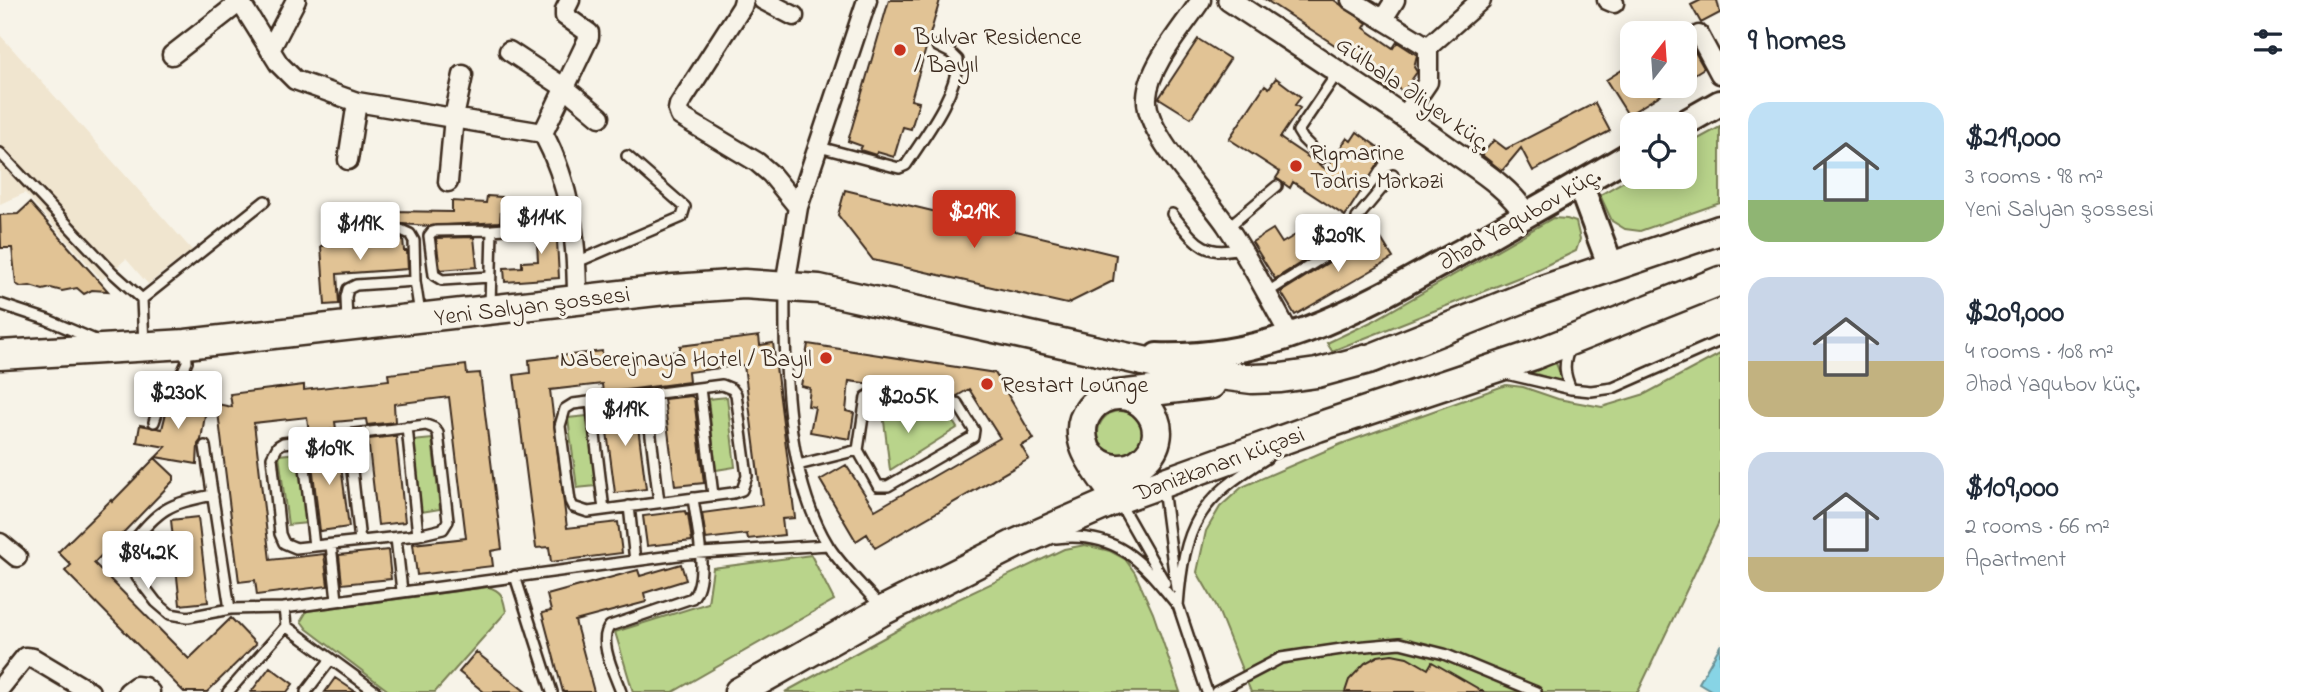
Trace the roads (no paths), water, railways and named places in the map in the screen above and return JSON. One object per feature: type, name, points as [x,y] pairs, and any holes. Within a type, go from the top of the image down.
[{"type":"highway","points":[[1060,343],[1188,371],[1252,379],[1317,373],[1363,360],[1543,290],[1720,230]]},
{"type":"highway","name":"Dənizkənarı küçəsi","points":[[739,692],[884,610],[1015,544],[1118,499],[1577,338],[1720,281]]},
{"type":"highway","name":"Yeni Salyan şossesi","points":[[0,355],[186,344],[733,284],[819,289],[1060,343]]},
{"type":"highway","points":[[1060,343],[1110,366],[1129,382],[1156,440],[1145,460],[1125,470],[1103,467],[1087,452]]},
{"type":"highway","points":[[1118,499],[1083,442],[1083,422],[1094,404],[1140,407],[1252,379]]},
{"type":"highway","points":[[1140,407],[1162,482]]},
{"type":"main road","points":[[1697,116],[1720,103]]},
{"type":"main road","name":"Əhəd Yaqubov küç.","points":[[1060,343],[1156,356],[1191,357],[1217,355],[1292,337],[1395,288],[1620,161]]},
{"type":"main road","points":[[1580,184],[1611,267]]},
{"type":"street","points":[[270,50],[296,0]]},
{"type":"street","points":[[543,133],[589,37],[589,33],[565,16],[570,0]]},
{"type":"street","points":[[744,0],[678,110],[680,116],[757,162],[771,174],[798,207]]},
{"type":"street","points":[[763,0],[794,16]]},
{"type":"street","points":[[785,285],[798,207],[867,0]]},
{"type":"street","points":[[1202,0],[1157,66],[1146,99],[1149,118],[1177,162],[1228,227],[1292,337]]},
{"type":"street","name":"Gülbala Əliyev küç.","points":[[1229,0],[1405,116],[1496,183],[1514,199],[1526,215]]},
{"type":"street","points":[[1351,0],[1428,47]]},
{"type":"street","points":[[1383,19],[1395,0]]},
{"type":"street","points":[[1405,116],[1428,82],[1428,47],[1481,0]]},
{"type":"street","points":[[172,55],[240,1],[279,64],[295,80],[357,102],[543,133]]},
{"type":"street","points":[[1699,35],[1720,74]]},
{"type":"street","points":[[509,51],[565,88],[600,117]]},
{"type":"street","points":[[447,182],[454,117],[463,75]]},
{"type":"street","points":[[348,160],[357,102]]},
{"type":"street","points":[[543,133],[552,149],[573,219],[577,300]]},
{"type":"street","points":[[0,543],[17,557]]},
{"type":"street","points":[[1,687],[25,657],[33,658],[90,692]]},
{"type":"street","points":[[128,692],[136,686],[144,687],[150,692]]},
{"type":"lane","points":[[819,147],[899,168],[906,165],[945,102],[957,71],[958,60],[937,46]]},
{"type":"lane","points":[[1322,158],[1298,131],[1338,72]]},
{"type":"lane","points":[[0,153],[112,272],[142,299]]},
{"type":"lane","points":[[577,262],[682,217],[685,212],[685,207],[627,156]]},
{"type":"lane","points":[[1266,293],[1354,238],[1357,218],[1393,175]]},
{"type":"lane","points":[[1228,227],[1277,186]]},
{"type":"lane","points":[[0,304],[48,320],[98,342],[134,347],[142,299],[265,201]]},
{"type":"lane","points":[[1172,214],[1199,246],[1226,252],[1240,248]]},
{"type":"lane","points":[[490,277],[442,281],[437,278],[434,275],[429,236],[436,231],[519,228]]},
{"type":"lane","points":[[337,230],[401,230],[410,234],[414,241],[415,281],[421,318]]},
{"type":"lane","points":[[490,310],[492,230]]},
{"type":"lane","points":[[348,325],[348,289],[356,285],[415,281]]},
{"type":"lane","points":[[785,285],[790,406],[798,465],[810,505],[828,545],[884,610]]},
{"type":"lane","points":[[1571,388],[1565,362],[1568,350],[1577,338]]},
{"type":"lane","points":[[1480,373],[1516,375],[1591,391],[1613,388],[1720,341]]},
{"type":"lane","points":[[154,422],[165,389],[177,380],[187,362],[186,344]]},
{"type":"lane","points":[[722,385],[736,394],[747,476],[742,490],[604,510],[581,511],[573,507],[560,426],[565,409],[573,404],[700,388],[722,385]]},
{"type":"lane","points":[[700,388],[713,495]]},
{"type":"lane","points":[[873,393],[957,403],[974,430],[973,437],[888,486],[878,486],[858,450],[863,406],[866,397],[873,393]]},
{"type":"lane","points":[[646,395],[659,502]]},
{"type":"lane","points":[[591,402],[604,510]]},
{"type":"lane","points":[[426,425],[438,433],[448,521],[443,529],[418,536],[331,545],[289,547],[284,543],[280,534],[272,457],[278,446],[283,443],[407,427],[426,425]]},
{"type":"lane","points":[[407,427],[418,536]]},
{"type":"lane","points":[[1178,606],[1190,535],[1208,503],[1238,476],[1318,427]]},
{"type":"lane","points":[[348,435],[360,541]]},
{"type":"lane","points":[[302,441],[314,546]]},
{"type":"lane","points":[[205,446],[230,609]]},
{"type":"lane","points":[[798,465],[858,450]]},
{"type":"lane","points":[[1162,482],[1178,606]]},
{"type":"lane","points":[[213,495],[177,502],[163,509],[131,544],[133,568],[156,602],[170,614],[188,617],[230,609],[284,607],[635,561],[828,545]]},
{"type":"lane","points":[[621,692],[604,640],[605,631],[610,626],[692,598],[698,592],[701,579],[700,554],[693,498]]},
{"type":"lane","points":[[1118,499],[1178,606],[1207,692]]},
{"type":"lane","points":[[629,506],[635,561]]},
{"type":"lane","points":[[1015,544],[1061,537],[1083,537],[1113,543],[1147,567],[1178,606]]},
{"type":"lane","points":[[397,538],[402,591]]},
{"type":"lane","points":[[331,545],[337,600]]},
{"type":"lane","points":[[515,576],[551,692]]},
{"type":"lane","points":[[228,692],[286,626],[284,607]]},
{"type":"lane","points":[[286,626],[376,692]]},
{"type":"lane","points":[[1216,692],[1281,658],[1400,643],[1444,654],[1536,692]]},
{"type":"lane","points":[[306,692],[331,659]]},
{"type":"water","points":[[1720,646],[1720,692],[1714,692],[1699,683]]},
{"type":"place","name":"Bulvar Residence / Bayıl","points":[[900,50]]},
{"type":"place","name":"Rigmarine Tədris Mərkəzi","points":[[1296,166]]},
{"type":"place","name":"Naberejnaya Hotel / Bayıl","points":[[826,358]]},
{"type":"place","name":"Restart Lounge","points":[[987,384]]}]
